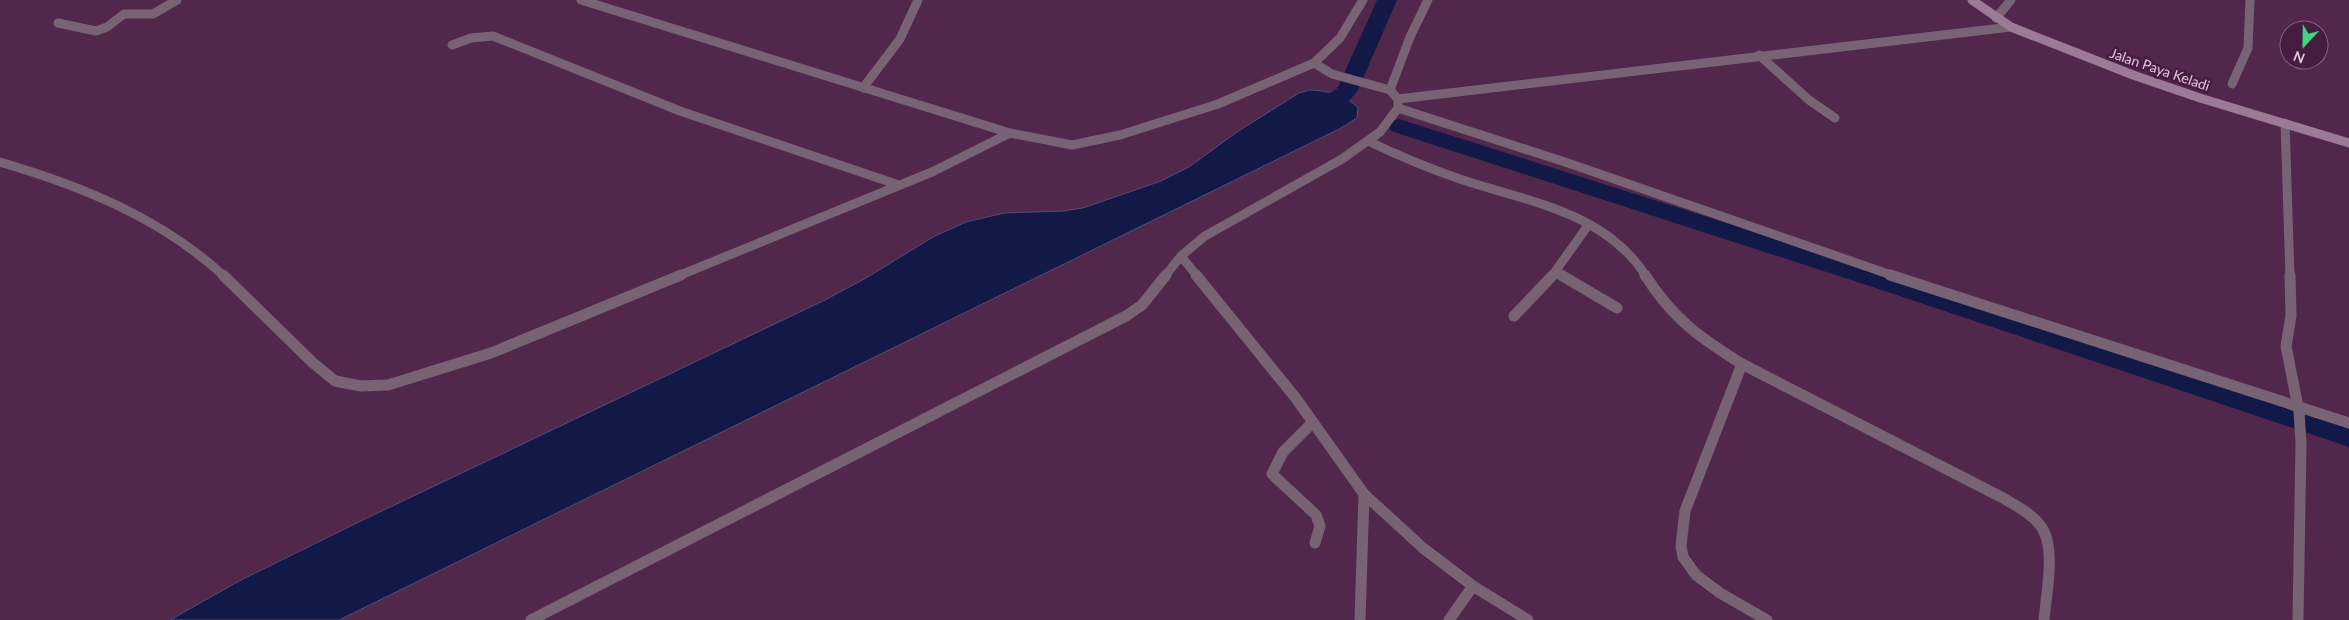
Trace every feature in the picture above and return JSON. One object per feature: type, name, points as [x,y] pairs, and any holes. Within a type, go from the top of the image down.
[{"type":"main road","name":"Jalan Paya Keladi","points":[[1972,0],[2011,27],[2133,75],[2349,143]]},
{"type":"street","points":[[58,23],[96,31],[107,27],[120,16],[154,14],[177,0]]},
{"type":"street","points":[[581,0],[1010,133],[1072,145],[1120,135],[1218,104],[1314,63],[1340,38],[1363,0]]},
{"type":"street","points":[[863,88],[900,39],[918,0]]},
{"type":"street","points":[[1390,90],[1410,37],[1428,0]]},
{"type":"street","points":[[1996,18],[2011,0]]},
{"type":"street","points":[[2232,84],[2248,48],[2250,0]]},
{"type":"street","points":[[538,618],[1126,316],[1142,305],[1181,256],[1205,236],[1342,159],[1368,142],[1380,132],[1398,104],[1759,55],[2011,27]]},
{"type":"street","points":[[452,45],[471,38],[493,36],[680,111],[899,185]]},
{"type":"street","points":[[1759,55],[1809,100],[1835,118]]},
{"type":"street","points":[[1314,63],[1332,74],[1390,90],[1398,104],[1578,167],[1922,286],[2349,424]]},
{"type":"street","points":[[2285,123],[2291,316],[2286,346],[2298,409],[2301,443],[2298,620]]},
{"type":"street","points":[[0,162],[54,178],[102,198],[178,238],[257,306],[312,362],[335,381],[361,386],[388,385],[491,353],[932,172],[1010,133]]},
{"type":"street","points":[[1368,142],[1462,180],[1558,208],[1589,224],[1628,250],[1640,264],[1662,301],[1685,326],[1742,364],[2003,498],[2036,520],[2045,532],[2049,544],[2044,620]]},
{"type":"street","points":[[1514,316],[1556,272],[1589,224]]},
{"type":"street","points":[[1181,256],[1294,397],[1364,494],[1422,548],[1473,586],[1528,620]]},
{"type":"street","points":[[1556,272],[1617,308]]},
{"type":"street","points":[[1742,364],[1685,511],[1681,527],[1681,544],[1684,559],[1695,573],[1746,610],[1767,620]]},
{"type":"street","points":[[1313,422],[1286,448],[1274,464],[1272,474],[1279,484],[1317,516],[1320,530],[1315,543]]},
{"type":"street","points":[[1360,620],[1364,494]]},
{"type":"street","points":[[1449,620],[1473,586]]},
{"type":"shaded area","points":[[1309,90],[1329,92],[1348,100],[1358,108],[1357,118],[1339,129],[339,620],[170,620],[241,580],[363,520],[825,300],[866,278],[933,237],[966,222],[1004,213],[1063,211],[1083,208],[1161,181],[1189,167],[1237,132],[1299,93]]},
{"type":"waterway","points":[[1313,112],[1342,97],[1347,90],[1360,57],[1387,0]]},
{"type":"waterway","points":[[1399,126],[1897,286],[2349,436]]}]
